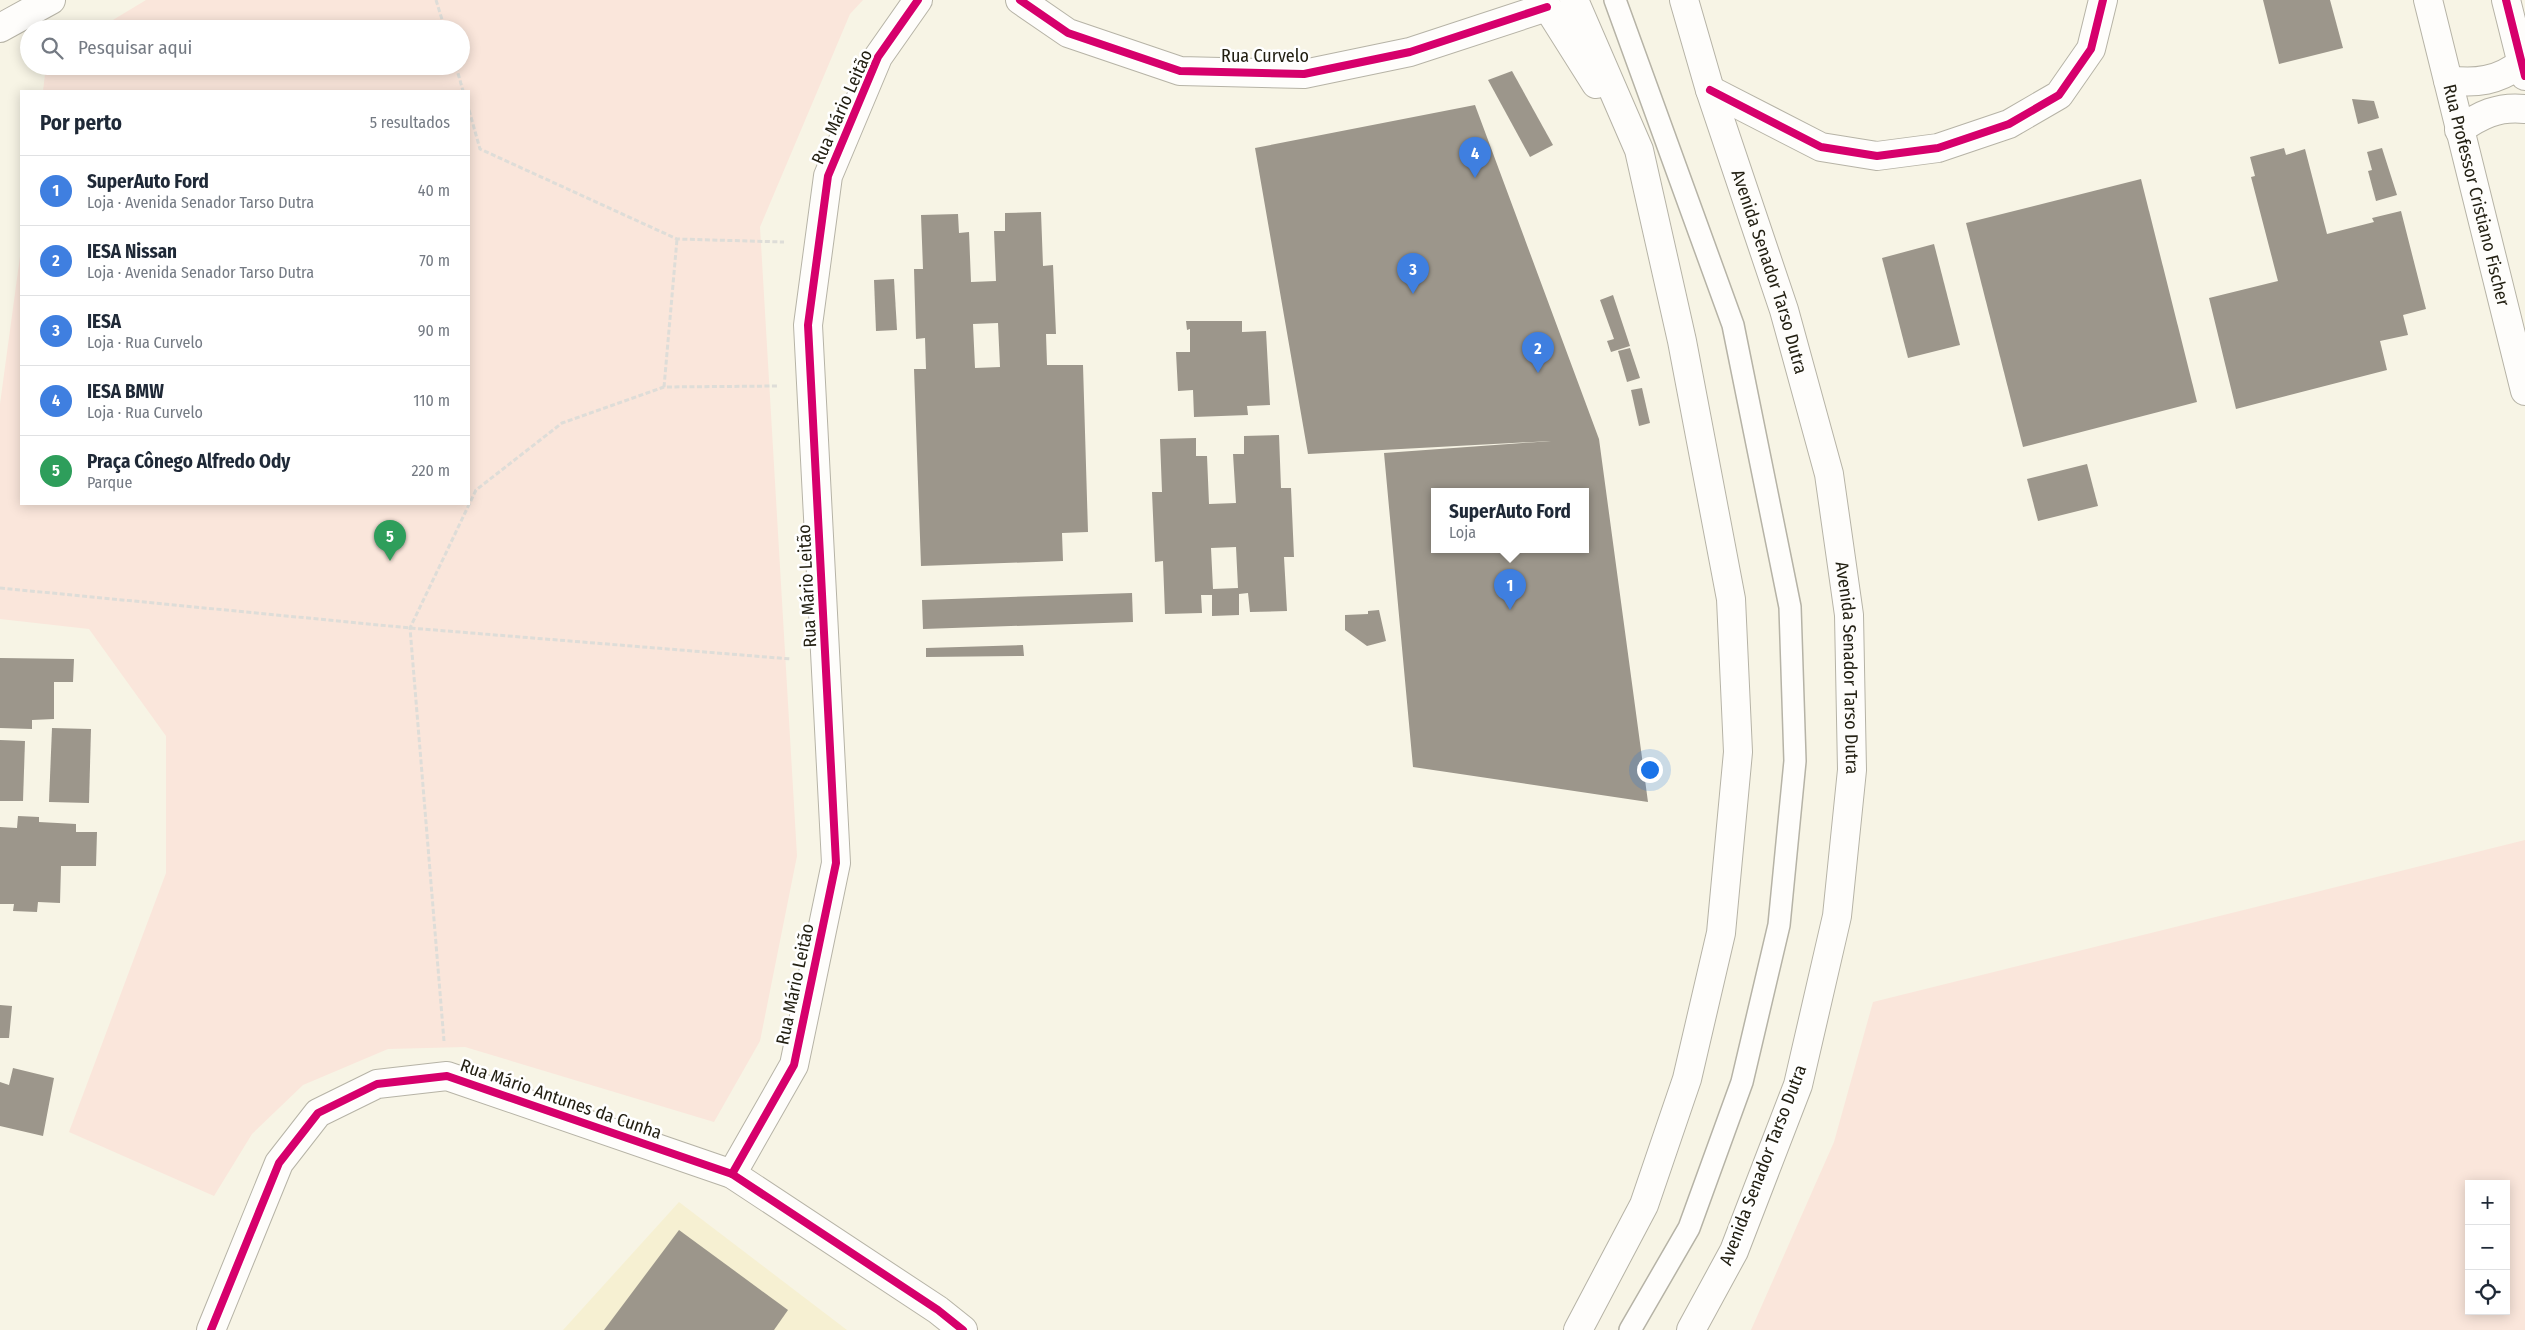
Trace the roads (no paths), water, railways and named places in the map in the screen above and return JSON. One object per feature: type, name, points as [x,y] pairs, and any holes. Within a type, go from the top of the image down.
[{"type":"main road","points":[[1,32],[51,0]]},
{"type":"main road","name":"Rua Mário Leitão","points":[[732,1174],[794,1065],[836,863],[808,325],[828,176],[878,57],[918,0]]},
{"type":"main road","name":"Rua Curvelo","points":[[1020,0],[1068,33],[1180,71],[1304,74],[1410,52],[1545,4]]},
{"type":"main road","points":[[1574,0],[1639,150],[1682,341],[1730,599],[1738,752],[1721,933],[1687,1079],[1644,1205],[1578,1330]]},
{"type":"main road","name":"Avenida Senador Tarso Dutra","points":[[1684,0],[1710,90],[1784,310],[1829,474],[1849,615],[1852,770],[1837,916],[1798,1085],[1734,1251],[1692,1330]]},
{"type":"main road","points":[[1710,90],[1821,147],[1877,156],[1938,148],[2009,124],[2059,95],[2091,50],[2103,0]]},
{"type":"main road","name":"Rua Professor Cristiano Fischer","points":[[2428,0],[2525,391]]},
{"type":"main road","points":[[2448,80],[2470,83],[2494,79],[2511,72],[2523,70],[2506,0]]},
{"type":"main road","points":[[1545,4],[1639,150]]},
{"type":"main road","points":[[2459,130],[2479,116],[2496,110],[2525,109]]},
{"type":"main road","name":"Rua Mário Antunes da Cunha","points":[[211,1330],[279,1163],[318,1113],[376,1084],[447,1076],[732,1174],[938,1310],[963,1330]]},
{"type":"lane","points":[[1615,0],[1733,325],[1790,607],[1795,761],[1779,924],[1742,1082],[1689,1228],[1630,1330]]},
{"type":"place","name":"IESA BMW","points":[[1475,178]]},
{"type":"place","name":"IESA","points":[[1413,294]]},
{"type":"place","name":"IESA Nissan","points":[[1538,373]]},
{"type":"place","name":"Praça Cônego Alfredo Ody","points":[[390,561]]},
{"type":"place","name":"SuperAuto Ford","points":[[1510,610]]}]
